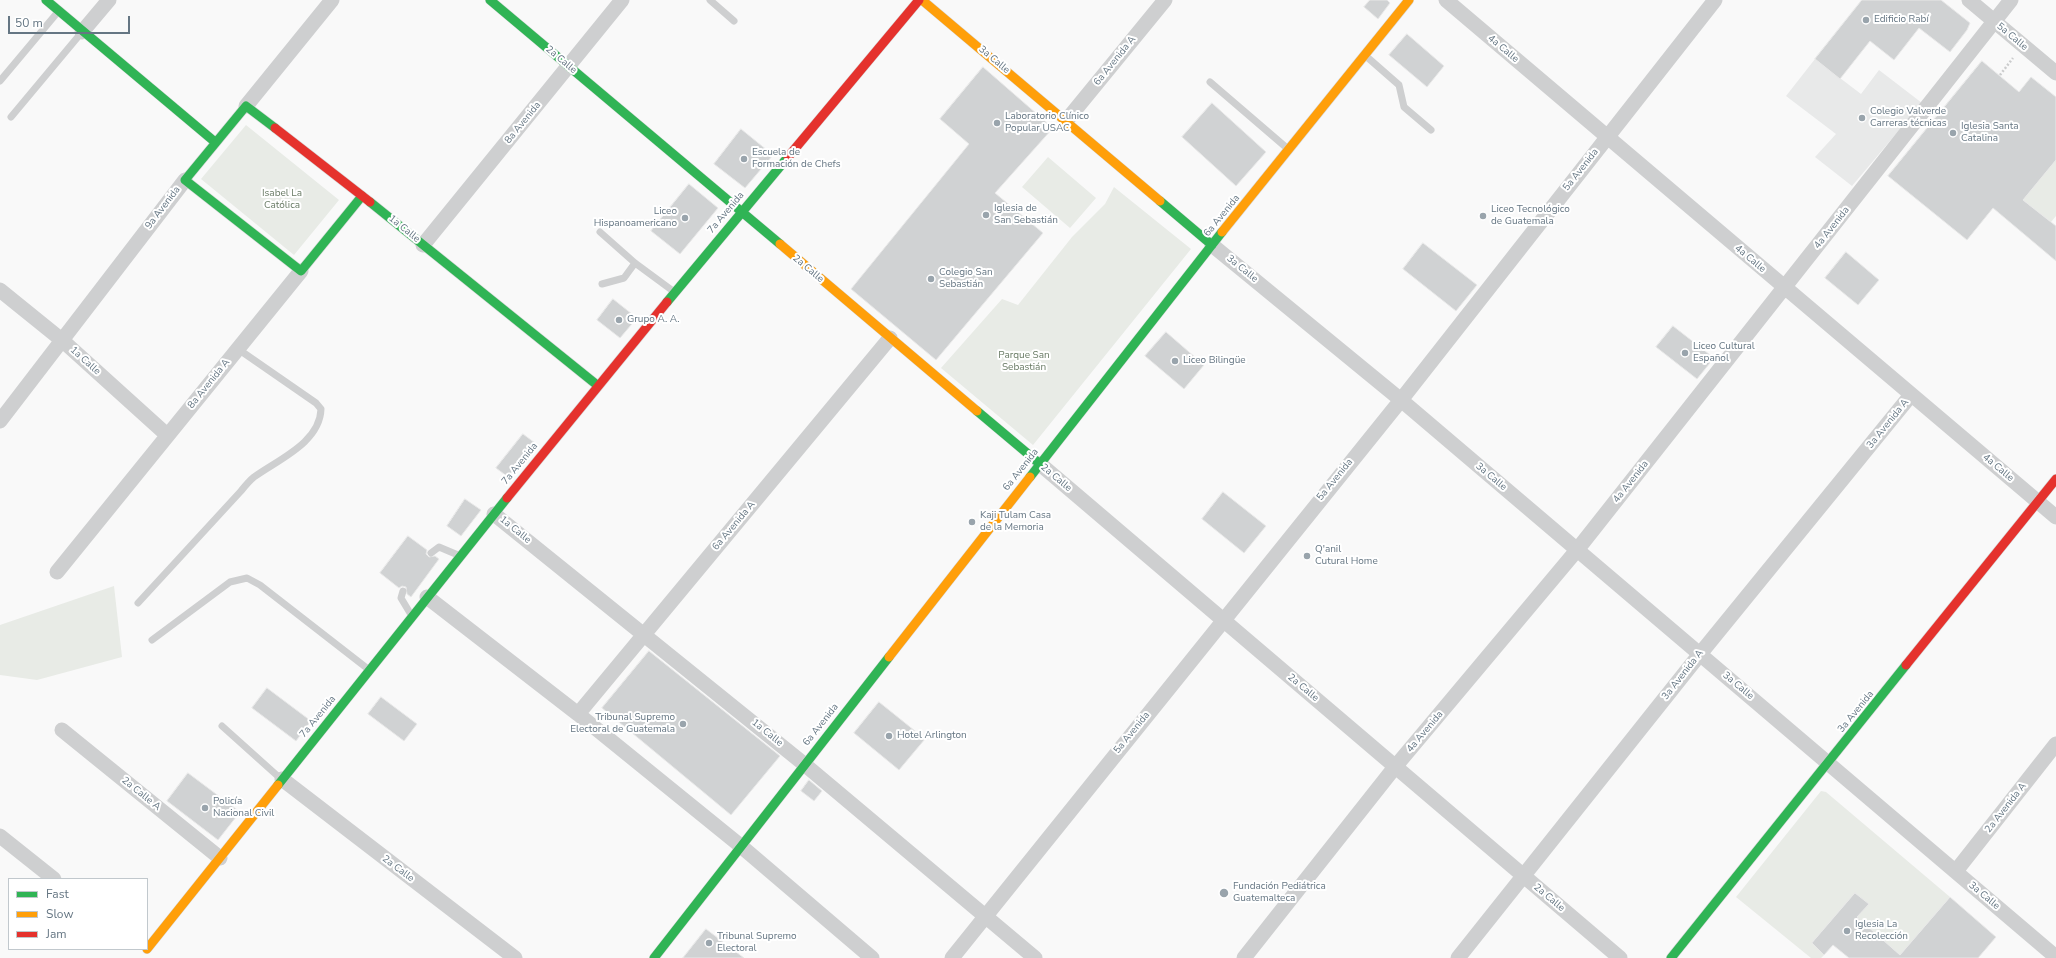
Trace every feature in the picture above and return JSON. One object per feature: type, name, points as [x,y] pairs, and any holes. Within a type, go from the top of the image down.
[{"type":"main road","points":[[46,0],[82,32],[215,142]]},
{"type":"main road","name":"2a Calle","points":[[490,0],[1040,464]]},
{"type":"main road","name":"3a Calle","points":[[920,0],[1212,245]]},
{"type":"main road","name":"7a Avenida","points":[[148,949],[282,779],[597,385],[920,0]]},
{"type":"main road","name":"6a Avenida","points":[[654,958],[742,847],[804,764],[1212,245],[1409,0]]},
{"type":"main road","name":"9a Avenida","points":[[185,180],[246,106]]},
{"type":"main road","name":"1a Calle","points":[[246,106],[362,196],[597,385]]},
{"type":"main road","points":[[185,180],[301,270]]},
{"type":"main road","name":"8a Avenida A","points":[[301,270],[362,196]]},
{"type":"main road","name":"3a Avenida","points":[[1671,958],[2056,479]]},
{"type":"street","points":[[82,32],[109,0]]},
{"type":"street","name":"9a Avenida","points":[[246,106],[332,0]]},
{"type":"street","name":"8a Avenida","points":[[423,245],[622,0]]},
{"type":"street","name":"6a Avenida A","points":[[1066,122],[1164,0]]},
{"type":"street","name":"4a Calle","points":[[1446,0],[2056,517]]},
{"type":"street","name":"5a Avenida","points":[[952,958],[1400,400],[1715,0]]},
{"type":"street","name":"5a Calle","points":[[1969,0],[2056,73]]},
{"type":"street","name":"4a Avenida","points":[[1244,958],[1395,767],[1577,550],[2011,0]]},
{"type":"street","name":"9a Avenida","points":[[0,421],[63,341],[185,180]]},
{"type":"street","name":"3a Calle","points":[[1212,245],[1400,400],[2056,957]]},
{"type":"street","name":"8a Avenida A","points":[[57,572],[301,270]]},
{"type":"street","name":"1a Calle","points":[[0,290],[63,341],[167,435]]},
{"type":"street","name":"6a Avenida A","points":[[578,714],[890,338]]},
{"type":"street","name":"3a Avenida A","points":[[1458,958],[1700,654],[1911,395]]},
{"type":"street","name":"2a Calle","points":[[1040,464],[1620,958]]},
{"type":"street","name":"1a Calle","points":[[494,514],[645,634],[804,764],[1035,958]]},
{"type":"street","points":[[428,597],[578,714],[742,847],[872,958]]},
{"type":"street","name":"2a Calle A","points":[[62,730],[220,858]]},
{"type":"street","name":"2a Avenida A","points":[[1956,872],[2056,744]]},
{"type":"street","name":"2a Calle","points":[[282,779],[515,958]]},
{"type":"street","points":[[0,836],[53,878]]},
{"type":"lane","points":[[710,0],[734,20]]},
{"type":"lane","points":[[0,81],[59,11]]},
{"type":"lane","points":[[11,117],[82,32]]},
{"type":"lane","points":[[1365,56],[1399,85],[1404,107],[1431,130]]},
{"type":"lane","points":[[1210,82],[1289,150]]},
{"type":"lane","points":[[600,232],[635,263],[674,292]]},
{"type":"lane","points":[[602,284],[624,278],[635,263]]},
{"type":"lane","points":[[138,604],[241,491],[254,478],[284,460],[301,445],[321,417],[321,409],[316,404],[238,349]]},
{"type":"lane","points":[[431,553],[439,547],[460,556]]},
{"type":"lane","points":[[152,640],[230,582],[247,578],[260,585],[370,670]]},
{"type":"lane","points":[[402,591],[401,598],[412,616]]},
{"type":"lane","points":[[222,726],[282,779]]},
{"type":"path","points":[[2000,75],[2013,58]]},
{"type":"shaded area","name":"Colegio Valverde Carreras técnicas","points":[[1815,59],[1861,94],[1879,70],[1922,103],[1852,186],[1815,157],[1836,134],[1786,96]]},
{"type":"green space","name":"Isabel La Católica","points":[[246,125],[339,200],[294,255],[201,179]]},
{"type":"green space","points":[[1048,157],[1096,198],[1070,228],[1022,187]]},
{"type":"green space","points":[[2056,160],[2056,216],[2051,222],[2023,200]]},
{"type":"green space","name":"Parque San Sebastián","points":[[1114,187],[1191,249],[1033,445],[941,368],[1002,299],[1018,305],[1072,237],[1105,204]]},
{"type":"green space","points":[[114,586],[122,657],[37,680],[0,675],[0,625]]},
{"type":"green space","points":[[1821,791],[1826,792],[1950,897],[1900,955],[1857,917],[1868,904],[1855,893],[1812,943],[1824,955],[1821,958],[1811,958],[1736,897]]},
{"type":"building","points":[[1370,0],[1387,0],[1390,3],[1378,19],[1364,7]]},
{"type":"building","points":[[1862,0],[1941,0],[1970,23],[1967,30],[1950,52],[1919,28],[1894,60],[1870,41],[1840,79],[1815,59]]},
{"type":"building","points":[[1407,34],[1444,66],[1427,87],[1389,55]]},
{"type":"building","points":[[1982,61],[2019,92],[2031,77],[2056,97],[2056,160],[2023,200],[2056,226],[2056,261],[1993,208],[1967,240],[1888,176]]},
{"type":"building","points":[[983,67],[1053,128],[995,193],[1043,233],[936,360],[851,289],[969,144],[940,119]]},
{"type":"building","points":[[1212,103],[1266,152],[1236,186],[1182,137]]},
{"type":"building","name":"Escuela de Formación de Chefs","points":[[741,129],[773,155],[745,188],[714,164]]},
{"type":"building","name":"Liceo Hispanoamericano","points":[[689,184],[718,208],[680,254],[651,231]]},
{"type":"building","points":[[1423,243],[1477,285],[1456,311],[1403,269]]},
{"type":"building","points":[[1846,252],[1879,280],[1858,305],[1825,278]]},
{"type":"building","name":"Grupo A. A.","points":[[613,299],[637,318],[620,338],[597,320]]},
{"type":"building","name":"Liceo Cultural Español","points":[[1673,326],[1714,358],[1697,379],[1656,347]]},
{"type":"building","name":"Liceo Bilingüe","points":[[1166,332],[1204,365],[1184,389],[1145,356]]},
{"type":"building","points":[[523,434],[535,443],[508,477],[496,468]]},
{"type":"building","points":[[1223,492],[1266,526],[1244,553],[1202,519]]},
{"type":"building","points":[[465,499],[481,510],[461,536],[447,526]]},
{"type":"building","points":[[408,536],[427,550],[426,554],[429,557],[435,556],[439,559],[411,597],[407,594],[406,587],[402,586],[399,588],[380,573]]},
{"type":"building","name":"Tribunal Supremo Electoral de Guatemala","points":[[649,651],[780,756],[731,815],[602,708]]},
{"type":"building","points":[[267,688],[311,721],[296,741],[252,708]]},
{"type":"building","points":[[381,697],[417,724],[404,741],[368,714]]},
{"type":"building","name":"Hotel Arlington","points":[[879,702],[925,739],[899,770],[854,733]]},
{"type":"building","name":"Policía Nacional Civil","points":[[188,773],[240,812],[218,840],[167,801]]},
{"type":"building","points":[[809,780],[822,791],[814,801],[801,791]]},
{"type":"building","points":[[1855,893],[1869,904],[1857,917],[1900,955],[1950,897],[1996,937],[1978,958],[1849,958],[1833,945],[1824,955],[1812,943]]},
{"type":"building","name":"Tribunal Supremo Electoral","points":[[706,929],[744,958],[683,958]]},
{"type":"traffic: fast","points":[[46,0],[215,142]]},
{"type":"traffic: fast","points":[[490,0],[780,244]]},
{"type":"traffic: fast","points":[[275,128],[246,106],[185,180],[301,271],[362,196]]},
{"type":"traffic: fast","points":[[667,302],[788,157]]},
{"type":"traffic: fast","points":[[1160,201],[1212,245]]},
{"type":"traffic: fast","points":[[370,202],[597,385]]},
{"type":"traffic: fast","points":[[1030,477],[1222,232]]},
{"type":"traffic: fast","points":[[977,411],[1040,464]]},
{"type":"traffic: fast","points":[[278,785],[507,498]]},
{"type":"traffic: fast","points":[[654,958],[889,657]]},
{"type":"traffic: fast","points":[[1671,958],[1906,665]]},
{"type":"traffic: slow","points":[[922,0],[1160,201]]},
{"type":"traffic: slow","points":[[1222,232],[1409,0]]},
{"type":"traffic: slow","points":[[780,244],[977,411]]},
{"type":"traffic: slow","points":[[889,657],[1030,477]]},
{"type":"traffic: slow","points":[[148,948],[278,785]]},
{"type":"traffic: jam","points":[[788,157],[919,0]]},
{"type":"traffic: jam","points":[[275,128],[370,202]]},
{"type":"traffic: jam","points":[[507,498],[667,302]]},
{"type":"traffic: jam","points":[[1906,665],[2056,479]]},
{"type":"place","name":"Edificio Rabí","points":[[1866,20]]},
{"type":"place","name":"Colegio Valverde Carreras técnicas","points":[[1862,118]]},
{"type":"place","name":"Laboratorio Clínico Popular USAC","points":[[997,123]]},
{"type":"place","name":"Iglesia Santa Catalina","points":[[1953,133]]},
{"type":"place","name":"Escuela de Formación de Chefs","points":[[744,159]]},
{"type":"place","name":"Iglesia de San Sebastián","points":[[986,215]]},
{"type":"place","name":"Liceo Tecnológico de Guatemala","points":[[1483,216]]},
{"type":"place","name":"Liceo Hispanoamericano","points":[[685,218]]},
{"type":"place","name":"Colegio San Sebastián","points":[[931,279]]},
{"type":"place","name":"Grupo A. A.","points":[[619,320]]},
{"type":"place","name":"Liceo Cultural Español","points":[[1685,353]]},
{"type":"place","name":"Liceo Bilingüe","points":[[1175,361]]},
{"type":"place","name":"Kaji Tulam Casa de la Memoria","points":[[972,522]]},
{"type":"place","name":"Q'anil Cutural Home","points":[[1307,556]]},
{"type":"place","name":"Tribunal Supremo Electoral de Guatemala","points":[[683,724]]},
{"type":"place","name":"Hotel Arlington","points":[[889,736]]},
{"type":"place","name":"Policía Nacional Civil","points":[[205,808]]},
{"type":"place","name":"Fundación Pediátrica Guatemalteca","points":[[1224,893]]},
{"type":"place","name":"Iglesia La Recolección","points":[[1847,931]]},
{"type":"place","name":"Tribunal Supremo Electoral","points":[[709,943]]}]
